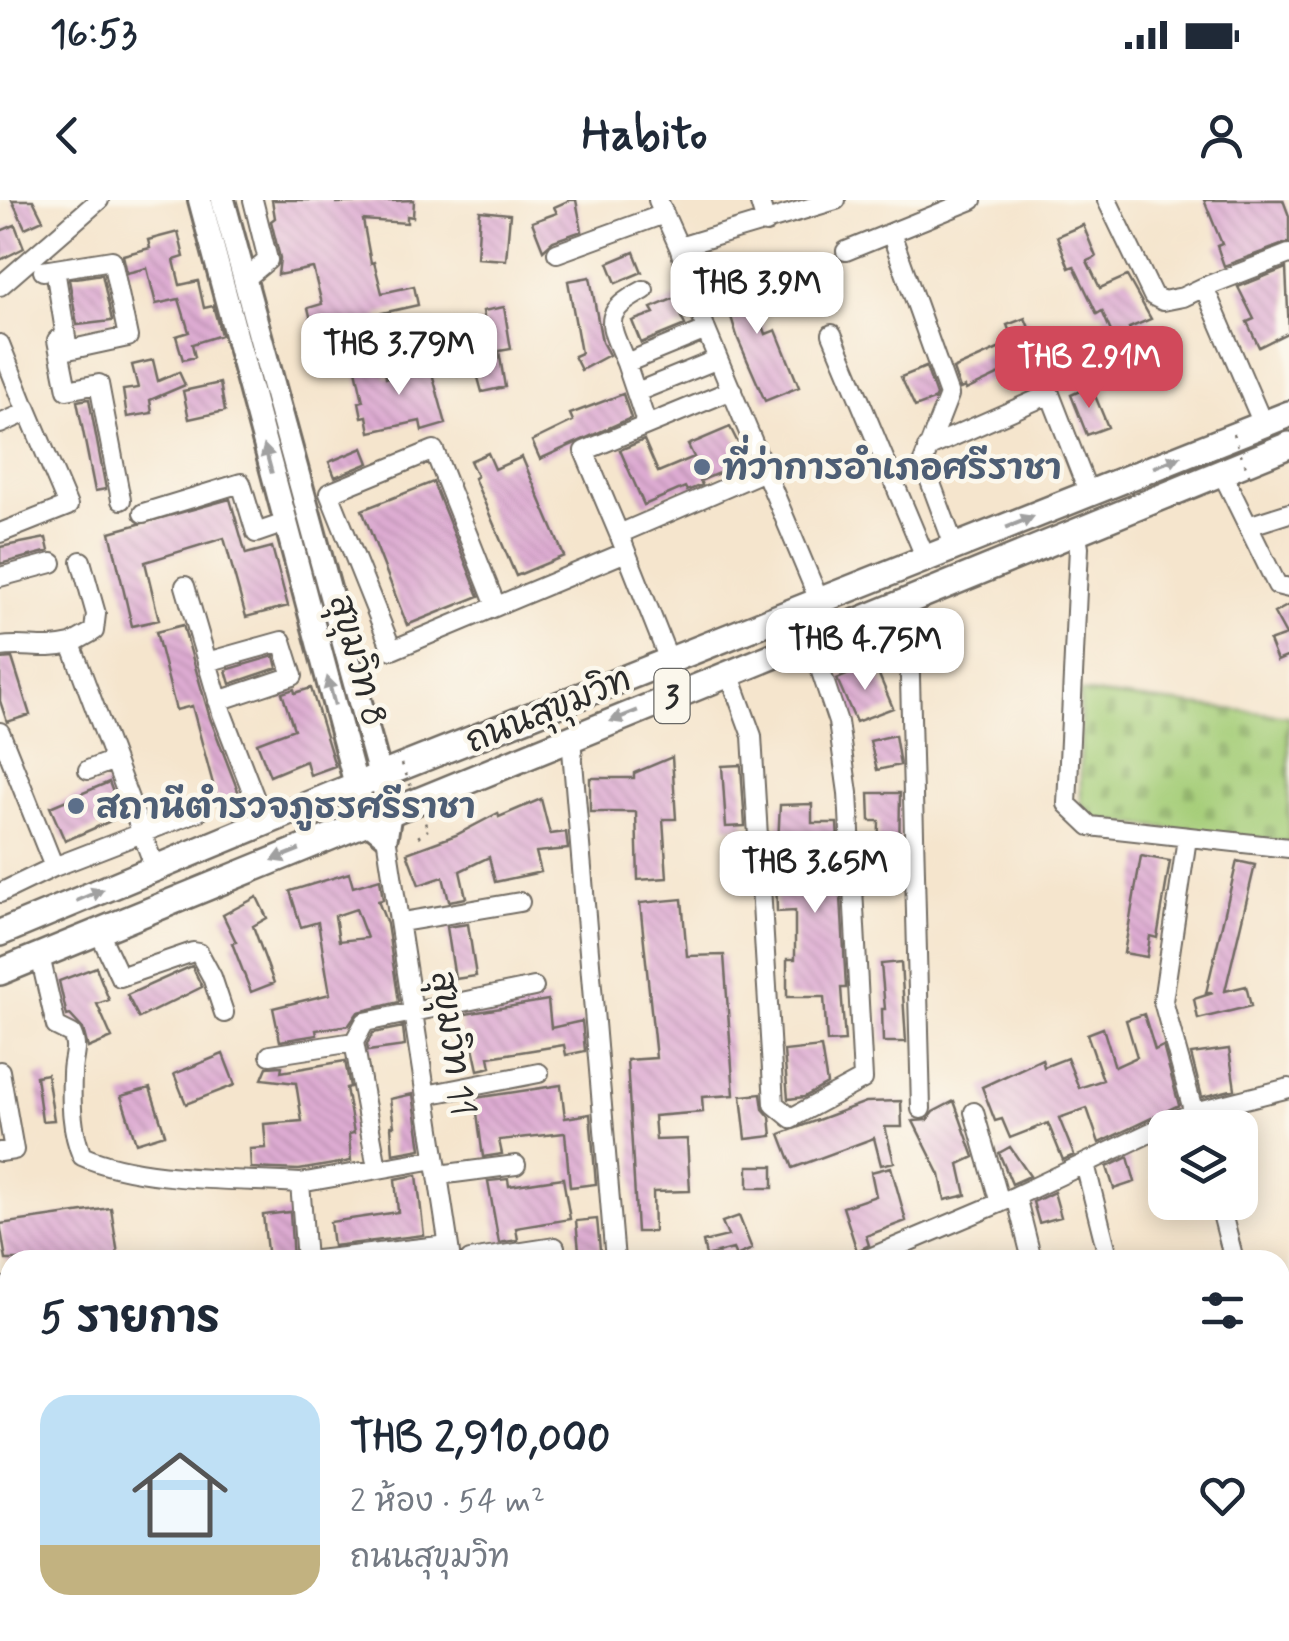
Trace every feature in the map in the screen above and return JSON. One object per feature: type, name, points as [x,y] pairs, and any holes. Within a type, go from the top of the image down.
[{"type":"highway","name":"ถนนสุขุมวิท","points":[[8,929],[379,775],[1289,414]]},
{"type":"highway","name":"ถนนสุขุมวิท","points":[[0,972],[381,823],[570,738],[1289,445]]},
{"type":"main road","points":[[200,200],[252,354],[306,550]]},
{"type":"main road","points":[[222,200],[245,279],[252,354],[285,523],[306,550]]},
{"type":"main road","name":"สุขุมวิท 8","points":[[306,550],[379,775]]},
{"type":"main road","name":"สุขุมวิท 11","points":[[379,775],[381,823]]},
{"type":"street","points":[[98,200],[45,265],[67,390],[99,384],[121,500]]},
{"type":"street","points":[[245,279],[268,260],[253,200]]},
{"type":"street","points":[[759,200],[766,223]]},
{"type":"street","points":[[678,247],[836,200]]},
{"type":"street","points":[[846,251],[972,200]]},
{"type":"street","points":[[1107,200],[1153,296],[1162,302],[1289,254]]},
{"type":"street","points":[[557,253],[661,207],[706,330],[819,600]]},
{"type":"street","points":[[891,233],[949,395],[923,462],[955,548]]},
{"type":"street","points":[[0,286],[45,265],[112,260],[128,337],[68,350],[45,265]]},
{"type":"street","points":[[1204,287],[1262,424]]},
{"type":"street","points":[[644,290],[625,300],[611,316],[610,324],[648,425]]},
{"type":"street","points":[[626,363],[706,330]]},
{"type":"street","points":[[832,334],[926,559]]},
{"type":"street","points":[[0,344],[68,506],[0,533]]},
{"type":"street","points":[[638,392],[718,359]]},
{"type":"street","points":[[669,660],[584,451],[732,390]]},
{"type":"street","points":[[927,448],[1050,394],[1089,494]]},
{"type":"street","points":[[0,424],[28,412],[26,407]]},
{"type":"street","points":[[496,606],[434,450],[329,493],[392,650],[496,606],[766,471]]},
{"type":"street","points":[[1222,473],[1278,586],[1289,588]]},
{"type":"street","points":[[143,513],[241,483],[256,533],[285,523]]},
{"type":"street","points":[[1248,526],[1289,513]]},
{"type":"street","points":[[1076,530],[1079,547],[1066,804],[1090,826],[1289,848]]},
{"type":"street","points":[[306,550],[347,537]]},
{"type":"street","points":[[0,647],[50,649],[72,644],[94,631],[96,614],[80,560]]},
{"type":"street","points":[[0,577],[52,562]]},
{"type":"street","points":[[185,586],[218,701],[264,822]]},
{"type":"street","points":[[908,599],[921,1108]]},
{"type":"street","points":[[207,662],[282,640],[294,676],[218,701]]},
{"type":"street","points":[[729,673],[752,736],[774,1104],[792,1118],[863,1078],[848,793],[838,722],[810,640]]},
{"type":"street","points":[[72,644],[155,868]]},
{"type":"street","points":[[0,732],[54,868]]},
{"type":"street","points":[[570,738],[614,1250]]},
{"type":"street","points":[[88,770],[114,760]]},
{"type":"street","points":[[8,929],[0,893],[199,811]]},
{"type":"street","name":"สุขุมวิท 11","points":[[381,823],[402,922],[449,1250]]},
{"type":"street","points":[[1188,838],[1162,1001],[1193,1110]]},
{"type":"street","points":[[402,922],[520,902]]},
{"type":"street","points":[[98,932],[120,977],[199,953],[224,1013]]},
{"type":"street","points":[[40,956],[56,1026],[72,1034],[78,1047],[71,1068],[73,1136],[82,1156],[104,1166],[300,1183],[377,1168],[516,1164]]},
{"type":"street","points":[[377,1168],[354,1042],[365,1022],[534,987]]},
{"type":"street","points":[[270,1054],[354,1042]]},
{"type":"street","points":[[0,1071],[14,1150],[0,1152]]},
{"type":"street","points":[[426,1095],[539,1073]]},
{"type":"street","points":[[1225,1110],[1289,1088]]},
{"type":"street","points":[[974,1112],[1028,1250]]},
{"type":"street","points":[[888,1250],[1148,1139]]},
{"type":"street","points":[[1084,1164],[1106,1250]]},
{"type":"street","points":[[300,1183],[305,1250]]},
{"type":"street","points":[[1224,1220],[1231,1250]]},
{"type":"street","points":[[535,1250],[555,1247]]},
{"type":"path","points":[[1232,434],[1251,479]]},
{"type":"path","points":[[379,775],[428,830],[418,837]]},
{"type":"green space","points":[[1080,692],[1289,716],[1289,843],[1090,819],[1081,801]]},
{"type":"building","points":[[12,200],[33,200],[43,220],[25,228]]},
{"type":"building","points":[[272,200],[414,200],[413,217],[407,216],[407,223],[363,220],[371,263],[374,262],[382,293],[414,286],[418,305],[315,335],[308,308],[322,304],[313,268],[278,275],[280,258],[271,221],[275,218]]},
{"type":"building","points":[[576,200],[582,231],[553,241],[543,250],[532,222],[557,213],[554,207]]},
{"type":"building","points":[[1204,200],[1283,200],[1289,216],[1289,242],[1224,266],[1217,246],[1222,244]]},
{"type":"building","points":[[480,211],[510,214],[506,260],[477,258]]},
{"type":"building","points":[[15,225],[24,248],[0,260],[0,231]]},
{"type":"building","points":[[1083,225],[1096,257],[1087,261],[1100,288],[1127,276],[1151,319],[1129,328],[1131,334],[1115,341],[1074,266],[1069,268],[1057,236]]},
{"type":"building","points":[[178,232],[184,257],[174,260],[180,285],[198,281],[204,308],[213,306],[221,335],[192,344],[195,357],[183,360],[176,336],[189,332],[179,299],[156,304],[147,268],[127,273],[123,255],[150,248],[148,240]]},
{"type":"building","points":[[634,252],[642,272],[616,283],[608,263]]},
{"type":"building","points":[[741,264],[766,334],[776,330],[799,387],[765,401],[738,339],[717,272]]},
{"type":"building","points":[[1286,268],[1289,332],[1259,347],[1247,322],[1254,319],[1238,287]]},
{"type":"building","points":[[102,274],[112,321],[77,325],[69,279]]},
{"type":"building","points":[[590,277],[602,342],[609,355],[581,370],[574,356],[581,353],[568,281]]},
{"type":"building","points":[[682,295],[688,314],[681,317],[685,325],[641,343],[632,321],[654,313],[651,308]]},
{"type":"building","points":[[504,307],[511,349],[499,351],[505,387],[482,392],[471,352],[477,352],[473,326],[485,323],[483,311]]},
{"type":"building","points":[[1025,318],[1040,355],[966,390],[960,389],[953,369],[1014,342],[1007,325]]},
{"type":"building","points":[[383,359],[386,378],[430,366],[446,424],[422,431],[420,421],[370,432],[367,416],[362,417],[359,402],[363,401],[355,365]]},
{"type":"building","points":[[153,360],[158,381],[179,372],[185,385],[150,400],[152,413],[127,417],[123,390],[138,388],[132,365]]},
{"type":"building","points":[[926,367],[936,395],[934,400],[915,407],[901,377]]},
{"type":"building","points":[[220,383],[225,411],[189,419],[183,391]]},
{"type":"building","points":[[1091,386],[1108,427],[1087,435],[1071,395]]},
{"type":"building","points":[[623,394],[631,418],[540,459],[532,441],[573,421],[570,414]]},
{"type":"building","points":[[89,399],[106,489],[95,491],[77,401]]},
{"type":"building","name":"ที่ว่าการอำเภอศรีราชา","points":[[730,427],[747,461],[700,481],[702,485],[687,491],[685,487],[644,505],[620,450],[644,440],[658,472],[694,457],[688,445]]},
{"type":"building","points":[[363,448],[369,463],[335,477],[329,462]]},
{"type":"building","points":[[488,453],[495,469],[522,457],[564,556],[516,576],[470,461]]},
{"type":"building","points":[[433,482],[479,596],[407,625],[362,510]]},
{"type":"building","points":[[230,499],[246,554],[272,547],[288,606],[246,617],[224,538],[145,562],[159,620],[132,626],[110,532]]},
{"type":"building","points":[[46,538],[49,551],[0,564],[0,547]]},
{"type":"building","points":[[1289,605],[1289,656],[1277,661],[1269,641],[1286,635],[1274,613]]},
{"type":"building","points":[[183,625],[210,718],[243,804],[220,810],[192,706],[176,710],[156,632]]},
{"type":"building","points":[[274,656],[277,668],[230,684],[226,670]]},
{"type":"building","points":[[12,658],[30,715],[7,722],[0,701],[0,659]]},
{"type":"building","points":[[874,663],[893,708],[856,722],[837,679]]},
{"type":"building","points":[[311,688],[335,766],[310,775],[306,761],[270,776],[257,743],[294,729],[282,693]]},
{"type":"building","points":[[895,735],[900,765],[877,770],[870,741]]},
{"type":"building","points":[[672,757],[676,819],[663,819],[667,878],[638,880],[636,812],[590,812],[590,778],[634,778],[634,773]]},
{"type":"building","points":[[741,765],[745,826],[726,827],[722,766]]},
{"type":"building","points":[[109,782],[122,816],[65,841],[50,807]]},
{"type":"building","points":[[869,793],[900,793],[899,860],[878,859],[879,821],[870,821]]},
{"type":"building","points":[[541,799],[550,834],[566,832],[568,849],[536,852],[541,872],[495,882],[489,857],[460,871],[466,898],[449,901],[443,877],[419,885],[407,853],[456,835],[498,813],[499,817]]},
{"type":"building","points":[[812,804],[812,823],[837,823],[845,1041],[827,1042],[824,997],[787,997],[787,959],[795,959],[795,911],[777,912],[776,870],[818,869],[818,843],[778,843],[780,805]]},
{"type":"building","points":[[1141,856],[1170,861],[1157,938],[1150,936],[1147,957],[1124,953]]},
{"type":"building","points":[[1237,861],[1255,865],[1225,991],[1246,986],[1251,1006],[1198,1019],[1194,999],[1213,993],[1206,993]]},
{"type":"building","points":[[349,873],[353,887],[380,879],[383,900],[378,901],[387,924],[399,1002],[358,1012],[349,1025],[280,1041],[273,1008],[330,994],[318,922],[301,927],[290,891]],"holes":[[[356,909],[367,938],[339,941],[335,916]]]},
{"type":"building","points":[[257,897],[267,918],[253,926],[274,983],[251,992],[223,915]]},
{"type":"building","points":[[682,899],[687,956],[724,955],[734,1095],[702,1097],[703,1112],[654,1116],[656,1140],[687,1139],[690,1191],[653,1192],[654,1232],[637,1232],[627,1060],[656,1058],[640,903]]},
{"type":"building","points":[[468,924],[476,976],[455,979],[447,927]]},
{"type":"building","points":[[901,962],[906,1042],[883,1042],[881,964]]},
{"type":"building","points":[[192,966],[202,987],[139,1018],[127,995]]},
{"type":"building","points":[[96,967],[109,1000],[97,1004],[112,1038],[88,1048],[83,1029],[67,1016],[59,981]]},
{"type":"building","points":[[548,1000],[551,1028],[582,1021],[585,1051],[566,1055],[564,1045],[489,1057],[491,1067],[478,1070],[470,1033],[463,1034],[460,1015]]},
{"type":"building","points":[[1144,1014],[1155,1050],[1163,1046],[1179,1105],[1168,1110],[1148,1110],[1148,1120],[1099,1143],[1087,1108],[1059,1118],[1074,1155],[1063,1160],[1048,1123],[1010,1138],[1002,1119],[995,1121],[982,1087],[1042,1059],[1044,1067],[1067,1058],[1079,1088],[1103,1080],[1087,1034],[1103,1028],[1115,1067],[1137,1057],[1126,1020]]},
{"type":"building","points":[[403,1027],[405,1046],[368,1051],[373,1033]]},
{"type":"building","points":[[821,1047],[827,1084],[804,1097],[788,1099],[784,1051]]},
{"type":"building","points":[[1229,1049],[1235,1089],[1202,1097],[1191,1054]]},
{"type":"building","points":[[223,1054],[235,1085],[186,1104],[174,1074]]},
{"type":"building","points":[[345,1061],[354,1133],[349,1134],[351,1161],[299,1170],[251,1168],[250,1149],[266,1148],[264,1124],[302,1121],[296,1083],[262,1079],[267,1067],[282,1066],[281,1072]]},
{"type":"building","points":[[47,1074],[54,1120],[42,1121],[36,1076]]},
{"type":"building","points":[[561,1085],[565,1118],[590,1114],[596,1184],[570,1187],[565,1133],[499,1140],[502,1154],[483,1157],[475,1098]]},
{"type":"building","points":[[150,1088],[165,1134],[136,1143],[121,1096]]},
{"type":"building","points":[[413,1094],[421,1149],[393,1154],[390,1099]]},
{"type":"building","points":[[761,1094],[772,1136],[746,1139],[741,1096]]},
{"type":"building","points":[[901,1101],[902,1127],[885,1127],[894,1162],[881,1165],[874,1138],[793,1168],[780,1134],[866,1102]]},
{"type":"building","points":[[954,1101],[974,1157],[959,1164],[966,1195],[945,1200],[940,1175],[913,1121],[927,1120],[933,1112]]},
{"type":"building","points":[[1010,1147],[1030,1176],[1012,1184],[999,1153]]},
{"type":"building","points":[[1128,1157],[1135,1182],[1114,1189],[1107,1167]]},
{"type":"building","points":[[748,1166],[773,1166],[773,1188],[748,1188]]},
{"type":"building","points":[[891,1167],[906,1221],[866,1236],[869,1245],[857,1250],[843,1207],[876,1196],[871,1172]]},
{"type":"building","points":[[417,1175],[424,1235],[333,1246],[330,1222],[398,1212],[395,1179]]},
{"type":"building","points":[[563,1178],[570,1219],[516,1228],[518,1240],[499,1243],[488,1181],[508,1179],[509,1186]]},
{"type":"building","points":[[1054,1192],[1061,1217],[1039,1223],[1033,1202]]},
{"type":"building","points":[[111,1208],[117,1250],[4,1250],[0,1224]]},
{"type":"building","points":[[290,1212],[292,1250],[267,1250],[263,1215]]},
{"type":"building","points":[[739,1216],[752,1249],[705,1250],[703,1242],[728,1236],[722,1222]]},
{"type":"building","points":[[597,1219],[600,1250],[579,1250],[576,1221]]},
{"type":"place","name":"ที่ว่าการอำเภอศรีราชา","points":[[702,467]]},
{"type":"place","name":"สถานีตำรวจภูธรศรีราชา","points":[[76,806]]}]
